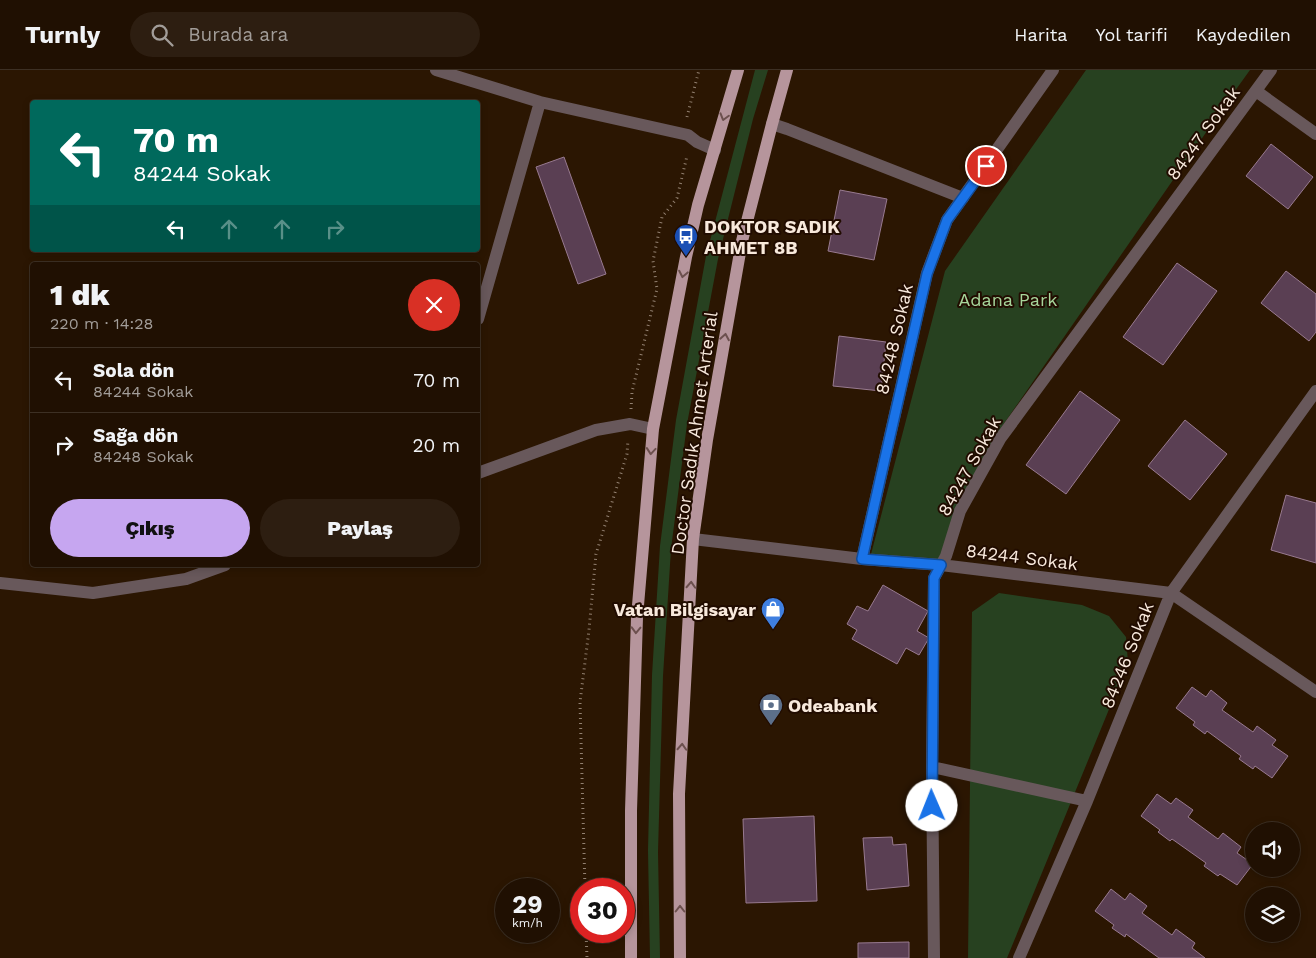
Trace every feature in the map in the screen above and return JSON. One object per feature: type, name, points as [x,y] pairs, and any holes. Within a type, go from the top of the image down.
[{"type":"main road","name":"Doctor Sadık Ahmet Arterial","points":[[631,958],[631,811],[636,617],[653,429],[686,257],[698,205],[738,70]]},
{"type":"main road","name":"Doctor Sadık Ahmet Arterial","points":[[680,958],[679,794],[694,539],[707,440],[742,240],[788,70]]},
{"type":"street","points":[[436,70],[540,102],[688,135],[697,142],[715,150]]},
{"type":"street","name":"84248 Sokak","points":[[862,559],[927,274],[947,220],[1054,70]]},
{"type":"street","name":"84247 Sokak","points":[[934,958],[932,767],[934,578],[946,556],[960,511],[1000,439],[1271,70]]},
{"type":"street","points":[[1256,91],[1316,134]]},
{"type":"street","points":[[480,312],[540,102]]},
{"type":"street","points":[[772,124],[963,198]]},
{"type":"street","name":"84246 Sokak","points":[[1019,958],[1087,801],[1171,593],[1316,391]]},
{"type":"street","points":[[480,472],[596,430],[630,424],[653,429]]},
{"type":"street","name":"84244 Sokak","points":[[694,539],[862,559],[941,565],[1171,593],[1316,692]]},
{"type":"street","points":[[0,583],[93,593],[186,579],[219,567]]},
{"type":"street","points":[[932,767],[1087,801]]},
{"type":"path","points":[[687,116],[699,70]]},
{"type":"path","points":[[632,392],[657,289],[653,261],[662,217],[677,198],[689,150]]},
{"type":"path","points":[[585,878],[580,702],[596,554],[627,454]]},
{"type":"path","points":[[586,943],[587,958]]},
{"type":"green space","points":[[755,70],[768,70],[753,119],[718,259],[687,424],[671,549],[663,676],[658,852],[660,958],[650,958],[648,851],[652,675],[660,546],[676,420],[706,256]]},
{"type":"green space","name":"Adana Park","points":[[1086,70],[1250,70],[996,435],[938,561],[870,558],[945,271]]},
{"type":"green space","points":[[999,593],[1082,605],[1109,616],[1126,637],[1128,663],[1007,958],[968,958],[972,612]]},
{"type":"building","points":[[1271,144],[1313,177],[1288,209],[1246,176]]},
{"type":"building","points":[[564,157],[606,274],[578,284],[536,167]]},
{"type":"building","points":[[840,190],[887,199],[874,260],[828,251]]},
{"type":"building","points":[[1177,263],[1217,291],[1163,365],[1123,337]]},
{"type":"building","points":[[1286,271],[1316,294],[1316,332],[1309,341],[1261,303]]},
{"type":"building","points":[[839,336],[886,342],[881,391],[833,386]]},
{"type":"building","points":[[1080,391],[1120,420],[1066,494],[1026,465]]},
{"type":"building","points":[[1185,420],[1227,454],[1190,500],[1148,466]]},
{"type":"building","points":[[1286,495],[1316,503],[1316,563],[1271,550]]},
{"type":"building","points":[[883,585],[928,611],[917,631],[929,638],[919,655],[906,648],[897,664],[852,639],[857,630],[847,624],[857,606],[868,611]]},
{"type":"building","points":[[1192,687],[1206,697],[1211,690],[1227,703],[1222,710],[1253,732],[1257,726],[1276,740],[1272,745],[1288,756],[1272,778],[1255,766],[1253,769],[1239,759],[1241,756],[1207,731],[1205,734],[1193,725],[1195,722],[1176,708]]},
{"type":"building","points":[[1157,794],[1171,804],[1176,798],[1193,810],[1188,817],[1218,839],[1223,833],[1241,847],[1237,853],[1245,858],[1245,874],[1237,885],[1220,874],[1218,876],[1204,866],[1206,863],[1172,839],[1170,841],[1158,832],[1160,830],[1141,816]]},
{"type":"building","points":[[814,816],[817,901],[746,903],[743,819]]},
{"type":"building","points":[[892,837],[893,845],[906,844],[909,886],[867,890],[863,838]]},
{"type":"building","points":[[1111,889],[1125,900],[1130,893],[1147,906],[1142,913],[1172,935],[1176,929],[1195,943],[1192,948],[1205,958],[1159,958],[1126,934],[1125,937],[1112,928],[1114,925],[1095,911]]},
{"type":"building","points":[[909,942],[909,958],[858,958],[858,943]]},
{"type":"place","name":"DOKTOR SADIK AHMET 8B","points":[[686,257]]},
{"type":"place","name":"Vatan Bilgisayar","points":[[773,630]]},
{"type":"place","name":"Odeabank","points":[[771,726]]},
{"type":"route","points":[[932,806],[934,578],[941,565],[862,559],[927,274],[947,220],[986,166]]}]
